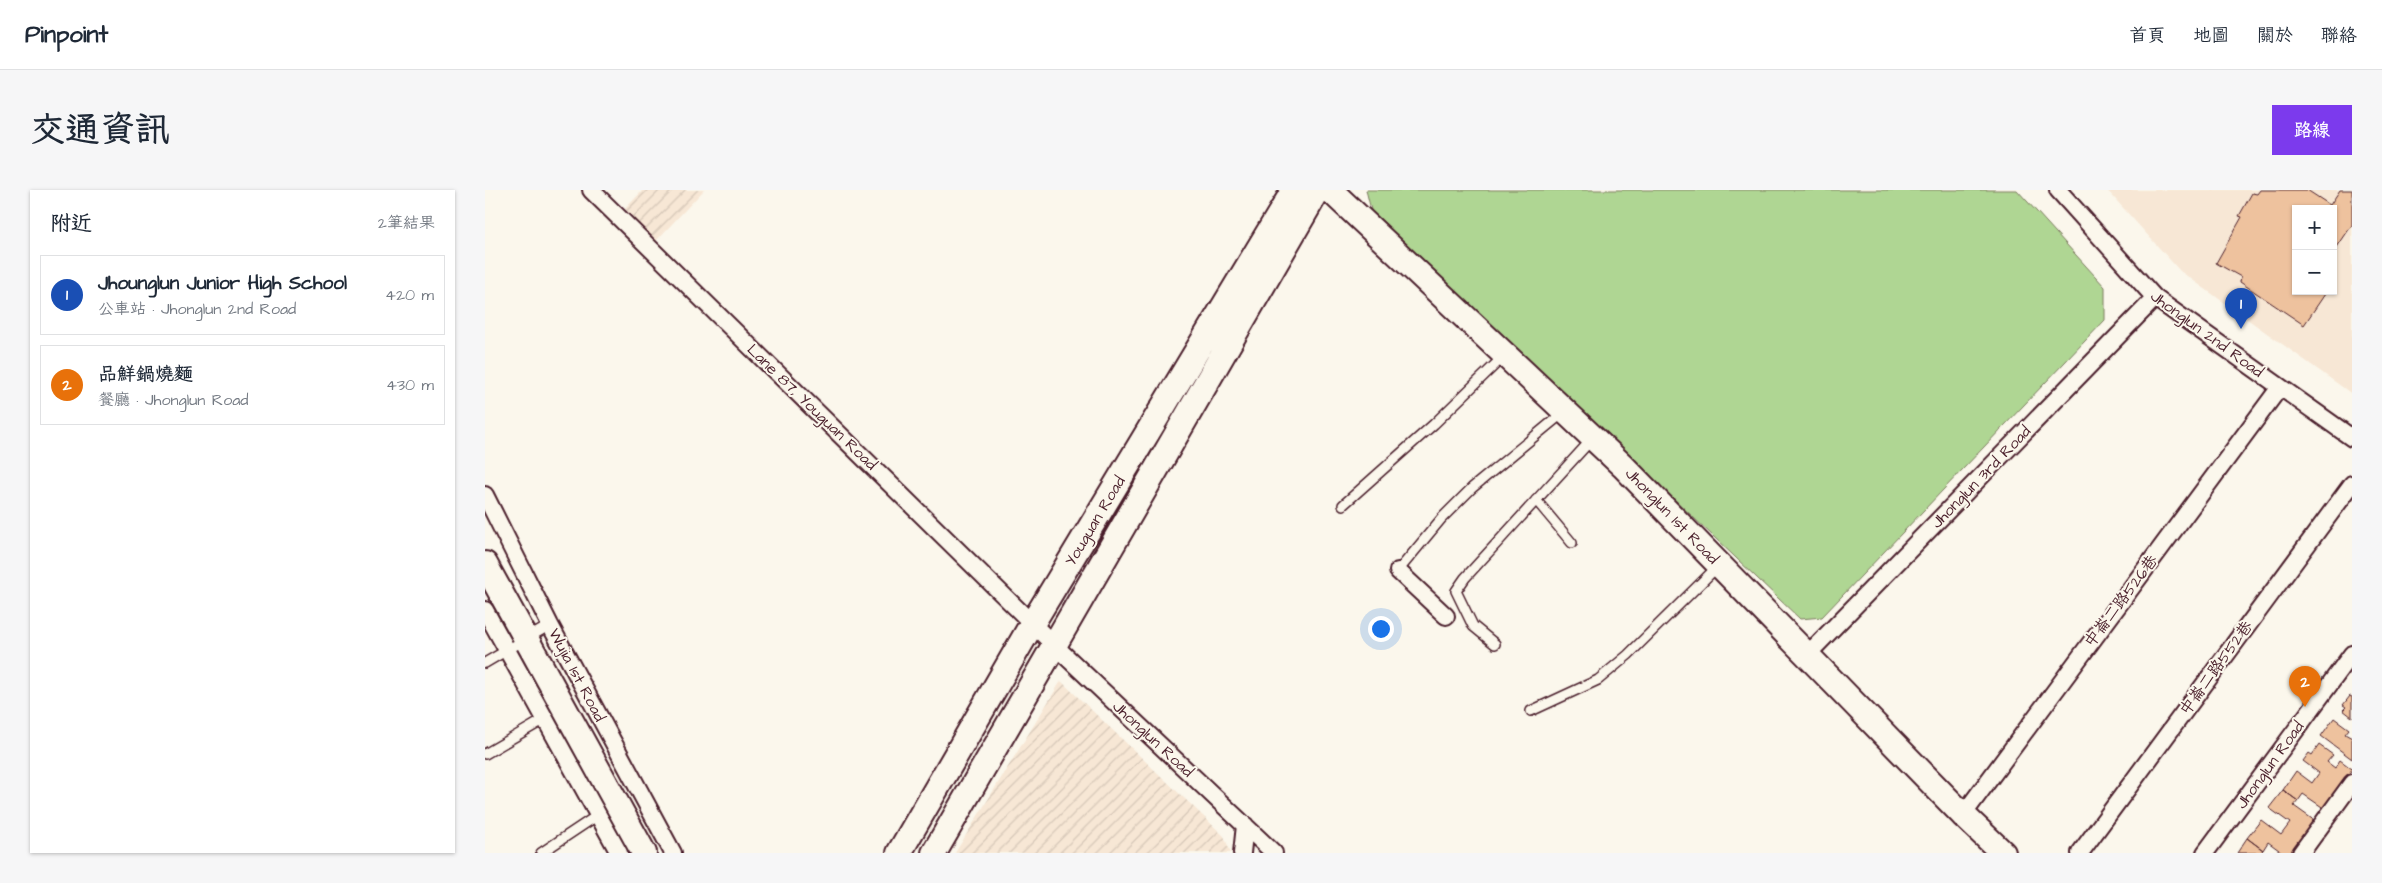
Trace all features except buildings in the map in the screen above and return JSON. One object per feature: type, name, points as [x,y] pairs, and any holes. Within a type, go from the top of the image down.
[{"type":"street","name":"Lane 87, Youguan Road","points":[[591,190],[1033,624]]},
{"type":"street","name":"Youguan Road","points":[[899,853],[1033,624],[1293,190]]},
{"type":"street","name":"Youguan Road","points":[[934,853],[1318,190]]},
{"type":"street","name":"Jhonglun 1st Road","points":[[1330,190],[1593,438],[1963,815],[2003,853]]},
{"type":"street","name":"Jhonglun 2nd Road","points":[[2058,190],[2155,298],[2352,438]]},
{"type":"street","name":"Jhonglun 3rd Road","points":[[1807,655],[2155,298]]},
{"type":"street","name":"中崙二路526巷","points":[[1963,815],[2280,387]]},
{"type":"street","name":"中崙二路552巷","points":[[2080,853],[2352,484]]},
{"type":"street","name":"Wujia 1st Road","points":[[485,495],[550,625],[673,853]]},
{"type":"street","name":"Wujia 1st Road","points":[[485,564],[545,719],[619,853]]},
{"type":"street","points":[[1398,571],[1446,616]]},
{"type":"street","name":"Wujia 1st Road","points":[[485,610],[517,645],[644,853]]},
{"type":"street","name":"Jhonglun Road","points":[[1033,624],[1274,853]]},
{"type":"street","name":"Jhonglun Road","points":[[2205,853],[2352,654]]},
{"type":"street","points":[[2301,853],[2352,783]]},
{"type":"street","points":[[1241,853],[1245,825]]},
{"type":"lane","points":[[1343,505],[1434,424],[1505,355]]},
{"type":"lane","points":[[1398,571],[1442,518],[1472,488],[1565,411]]},
{"type":"lane","points":[[1495,644],[1473,626],[1455,591],[1593,438]]},
{"type":"lane","points":[[1536,500],[1572,544]]},
{"type":"lane","points":[[1531,711],[1598,680],[1628,655],[1719,565]]},
{"type":"lane","points":[[485,664],[550,625]]},
{"type":"lane","points":[[485,754],[545,719]]},
{"type":"lane","points":[[541,853],[599,816]]},
{"type":"shaded area","points":[[643,190],[704,190],[655,242],[625,209]]},
{"type":"shaded area","points":[[2107,190],[2352,190],[2352,394],[2180,271]]},
{"type":"shaded area","points":[[1061,681],[1224,836],[1231,853],[955,853]]},
{"type":"green space","points":[[1366,190],[2017,190],[2105,287],[2105,320],[1822,617],[1800,619],[1371,210]]},
{"type":"place","name":"Jhounglun Junior High School","points":[[2241,329]]},
{"type":"place","name":"品鮮鍋燒麵","points":[[2305,707]]}]
